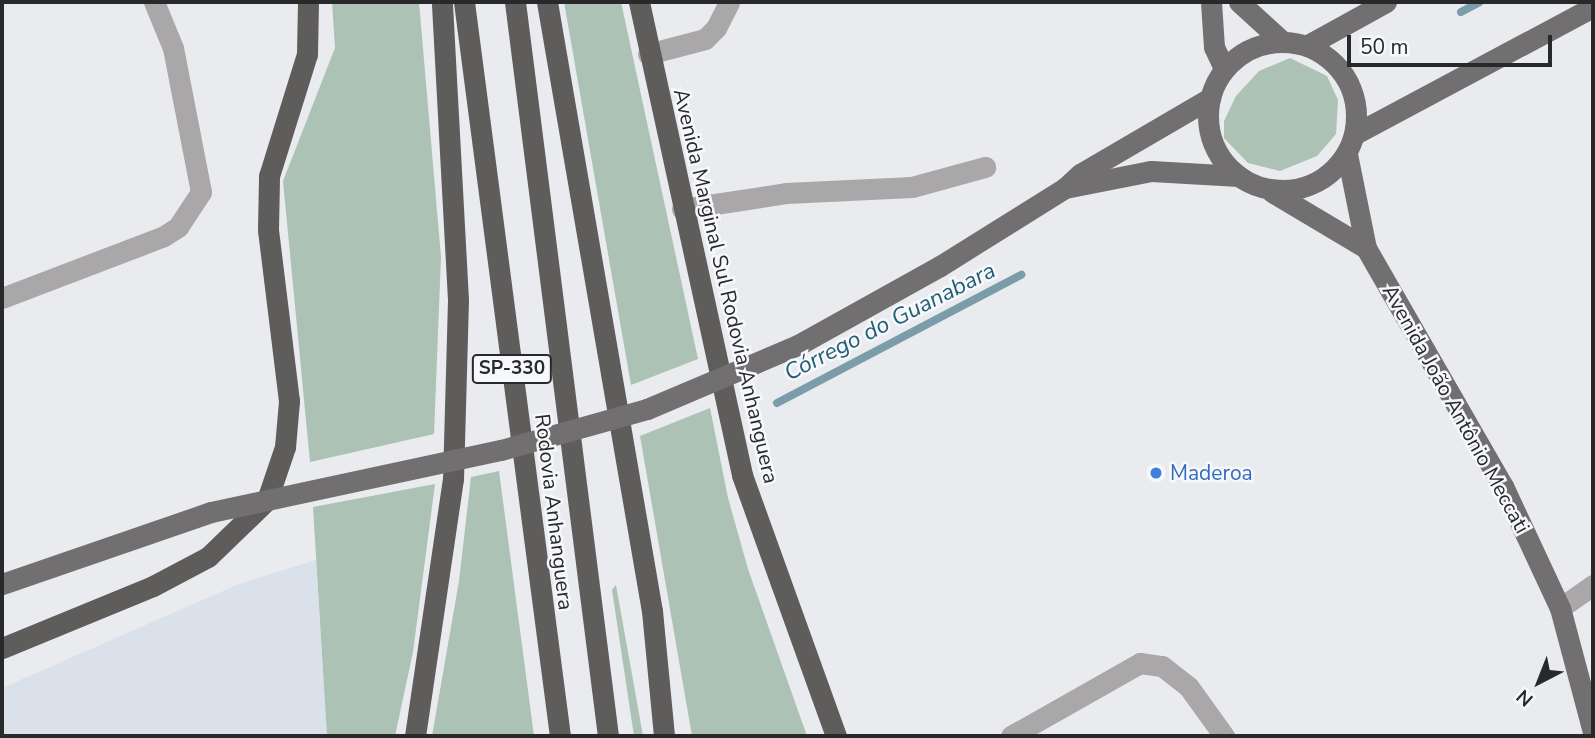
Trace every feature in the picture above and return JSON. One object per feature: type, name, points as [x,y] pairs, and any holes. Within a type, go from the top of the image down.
[{"type":"highway","points":[[2,648],[153,586],[208,557],[267,500],[285,447],[289,401],[268,230],[269,176],[307,54],[308,2]]},
{"type":"highway","points":[[415,736],[453,479],[458,300],[442,2]]},
{"type":"highway","name":"Rodovia Anhanguera","points":[[464,2],[560,736]]},
{"type":"highway","name":"Rodovia Anhanguera","points":[[515,2],[608,736]]},
{"type":"highway","points":[[547,2],[652,611],[664,733]]},
{"type":"highway","name":"Avenida Marginal Sul Rodovia Anhanguera","points":[[639,2],[648,54],[742,475],[836,736]]},
{"type":"main road","points":[[1211,2],[1214,47],[1224,68]]},
{"type":"main road","points":[[1239,2],[1282,41]]},
{"type":"main road","points":[[1308,46],[1386,2]]},
{"type":"main road","points":[[1065,188],[1151,171],[1239,176],[1264,188],[1303,188],[1328,174],[1351,144],[1593,7]]},
{"type":"main road","points":[[1239,176],[1212,141],[1210,98],[1224,68],[1250,48],[1282,41],[1308,46],[1332,59],[1349,81],[1357,107],[1351,144]]},
{"type":"main road","points":[[2,584],[211,512],[523,445],[647,409],[798,345],[940,266],[1065,188],[1080,174],[1210,98]]},
{"type":"main road","name":"Avenida João Antônio Meccati","points":[[1351,144],[1366,248],[1503,486],[1560,608],[1593,732]]},
{"type":"main road","name":"Avenida João Antônio Meccati","points":[[1264,188],[1310,211],[1366,248]]},
{"type":"street","points":[[2,298],[164,236],[178,227],[201,192],[173,48],[154,2]]},
{"type":"street","points":[[648,54],[705,39],[716,28],[729,2]]},
{"type":"street","points":[[682,209],[786,192],[912,187],[985,167]]},
{"type":"street","points":[[1560,608],[1593,585]]},
{"type":"street","points":[[1010,736],[1140,663],[1162,666],[1188,686],[1224,736]]},
{"type":"shaded area","points":[[316,560],[327,736],[2,736],[2,688],[239,584]]},
{"type":"green space","points":[[332,2],[419,2],[441,257],[434,434],[310,462],[283,181],[335,48]]},
{"type":"green space","points":[[564,2],[621,2],[698,359],[631,385]]},
{"type":"green space","points":[[1290,58],[1327,76],[1338,100],[1336,134],[1317,156],[1280,171],[1248,163],[1224,138],[1224,121],[1236,96],[1259,71]]},
{"type":"green space","points":[[710,408],[728,498],[748,569],[807,736],[692,736],[640,436]]},
{"type":"green space","points":[[499,471],[534,736],[432,736],[459,581],[471,477]]},
{"type":"green space","points":[[435,484],[413,652],[395,736],[327,736],[313,507]]},
{"type":"green space","points":[[616,585],[643,736],[634,736],[612,590]]},
{"type":"waterway","name":"Córrego do Guanabara","points":[[1461,12],[1480,2]]},
{"type":"waterway","name":"Córrego do Guanabara","points":[[777,403],[1021,275]]},
{"type":"place","name":"Maderoa","points":[[1156,473]]}]
